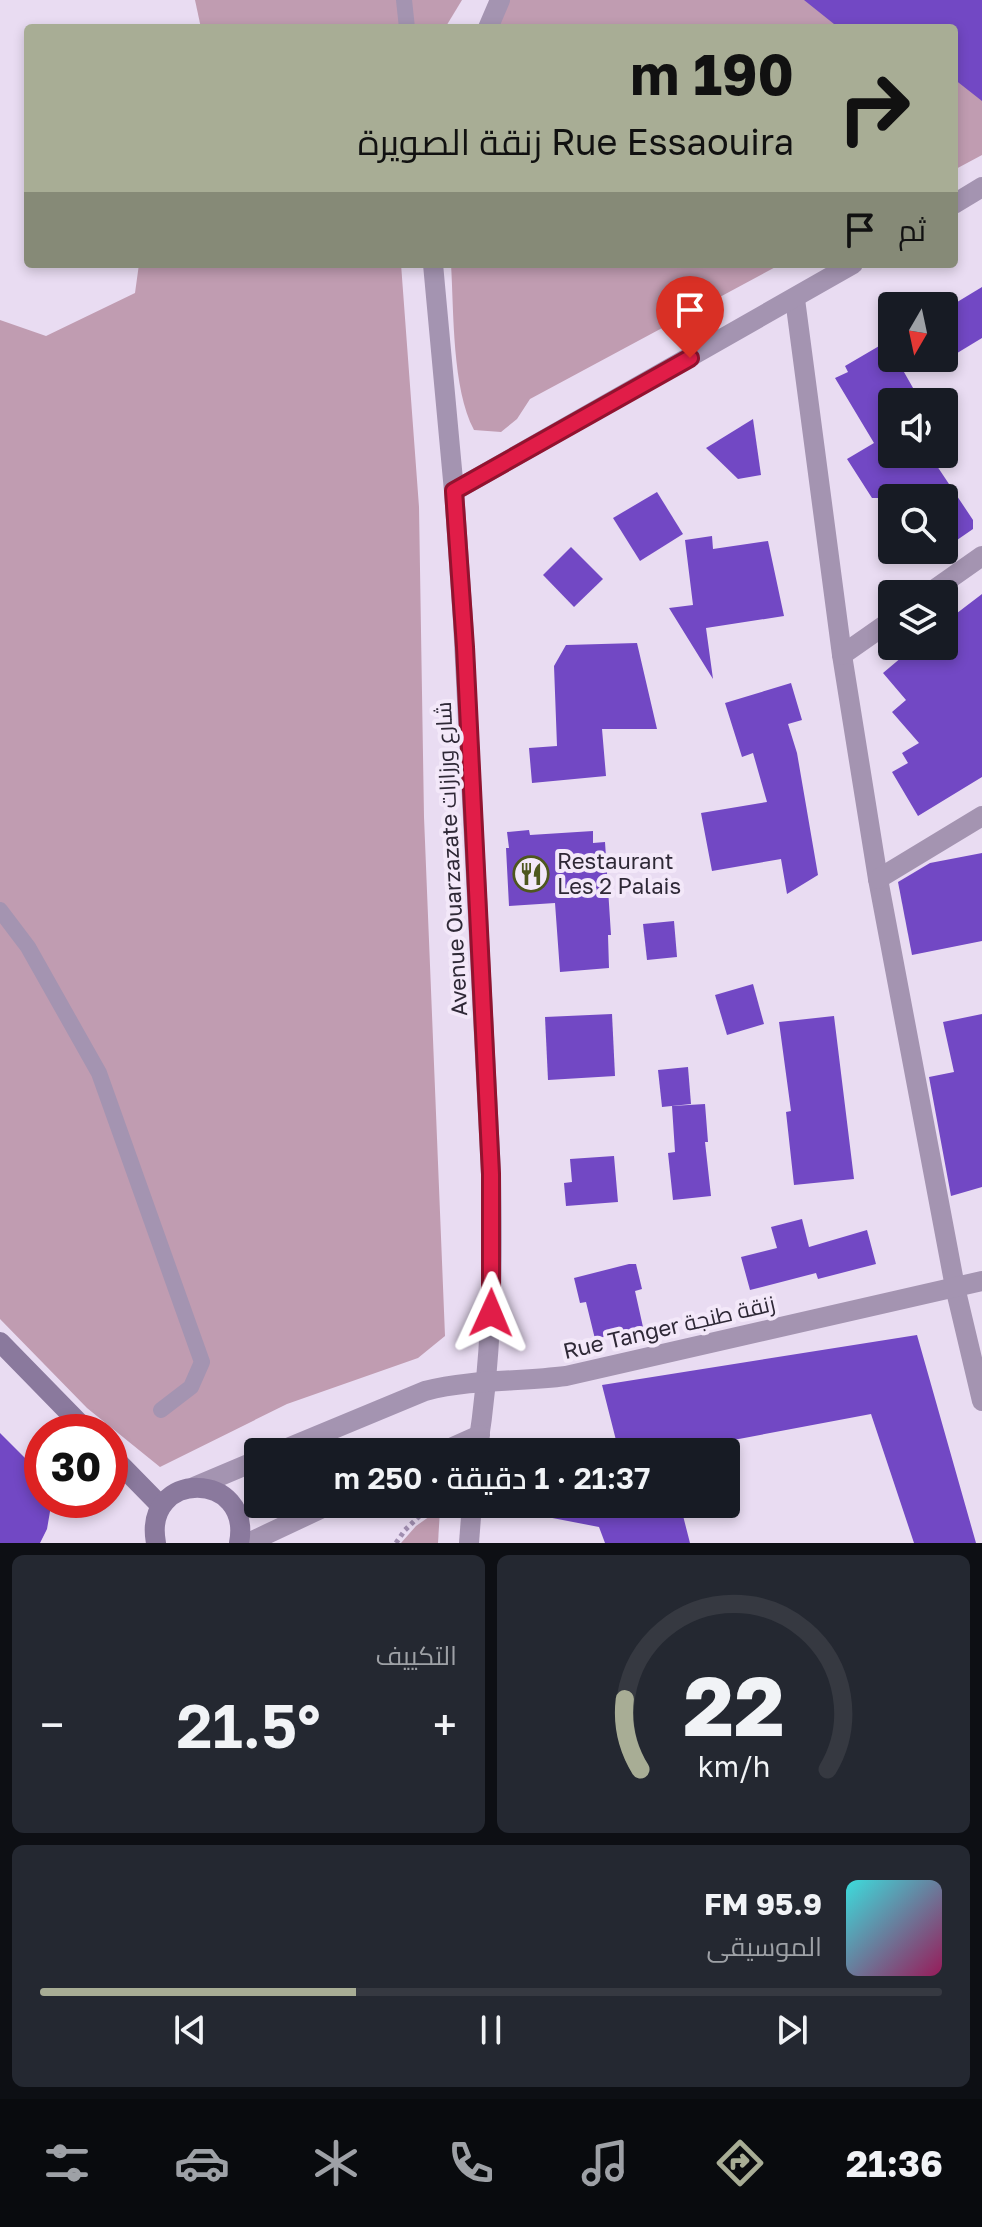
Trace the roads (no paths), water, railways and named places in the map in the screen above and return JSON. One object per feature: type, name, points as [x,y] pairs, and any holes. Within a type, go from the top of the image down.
[{"type":"street","points":[[490,24],[500,0]]},
{"type":"street","points":[[958,202],[982,187]]},
{"type":"street","name":"Avenue Ouarzazate شارع ورزازات","points":[[433,268],[464,635],[491,1174],[488,1382],[480,1438]]},
{"type":"street","points":[[454,491],[846,268]]},
{"type":"street","points":[[795,299],[842,655],[878,879],[955,1287],[982,1401]]},
{"type":"street","points":[[948,580],[982,556]]},
{"type":"street","points":[[842,655],[878,630]]},
{"type":"street","points":[[878,879],[982,816]]},
{"type":"street","name":"Rue Tanger زنقة طنجة","points":[[312,1438],[425,1391],[445,1386],[566,1376],[982,1281]]},
{"type":"street","points":[[0,1342],[70,1414]]},
{"type":"street","points":[[156,1543],[156,1518],[161,1506],[175,1493],[244,1466]]},
{"type":"street","points":[[128,1472],[161,1506]]},
{"type":"street","points":[[194,1487],[212,1489],[227,1498],[238,1512],[242,1529],[239,1543]]},
{"type":"street","points":[[248,1543],[301,1518]]},
{"type":"street","points":[[469,1543],[471,1518]]},
{"type":"lane","points":[[404,0],[407,24]]},
{"type":"lane","points":[[0,910],[28,947],[99,1073],[202,1362],[191,1387],[161,1410]]},
{"type":"place","name":"Restaurant Les 2 Palais","points":[[531,874]]}]
